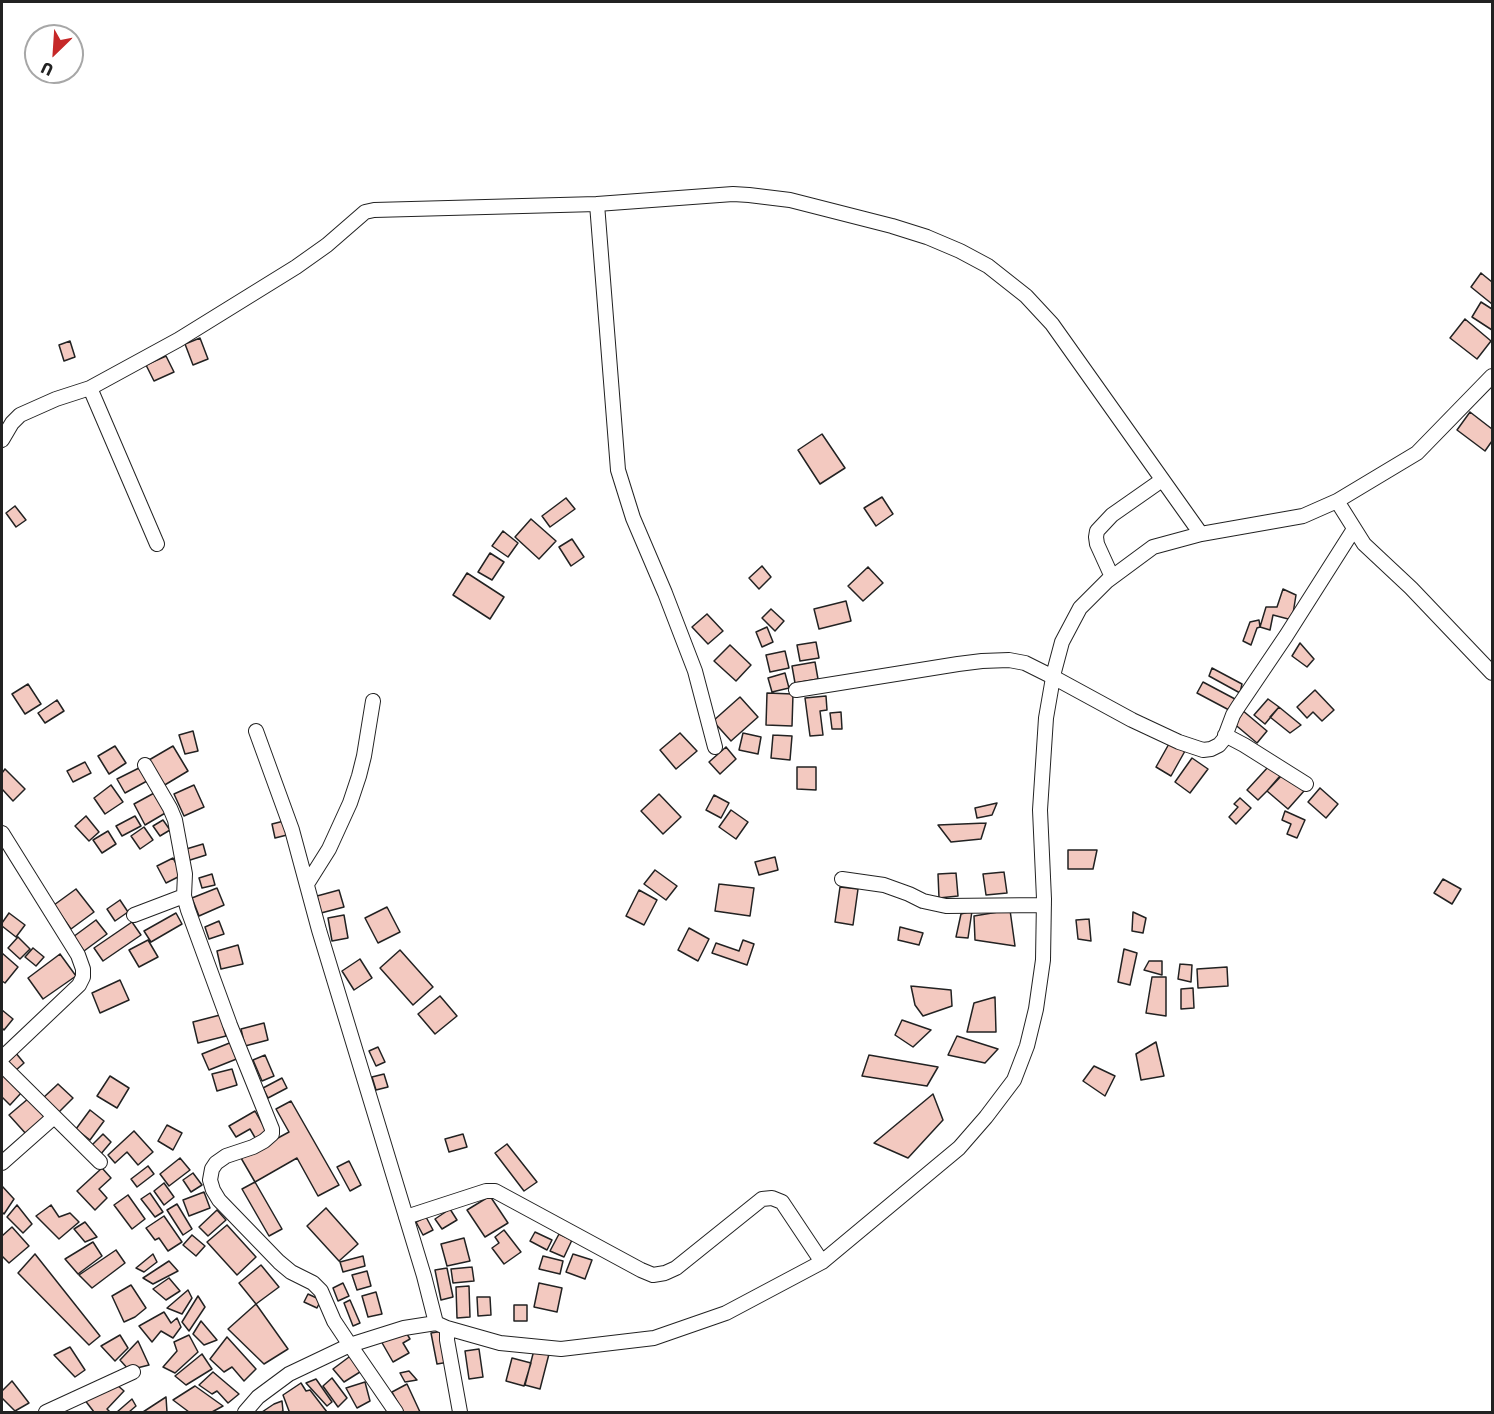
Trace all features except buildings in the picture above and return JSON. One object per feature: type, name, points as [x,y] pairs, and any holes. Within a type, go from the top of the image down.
[{"type":"street","points":[[2,441],[12,423],[20,415],[56,399],[90,388],[178,340],[327,245],[364,212],[597,204],[733,194],[762,196],[790,200],[892,226],[927,237],[988,266],[1026,296],[1052,324],[1201,534]]},
{"type":"street","points":[[597,204],[618,470],[633,518],[695,671],[715,747]]},
{"type":"street","points":[[245,1413],[258,1397],[289,1374],[350,1345],[404,1328],[442,1325],[500,1344],[561,1349],[654,1338],[726,1313],[822,1262],[959,1148],[1014,1080],[1027,1046],[1036,1009],[1043,960],[1044,905],[1040,810],[1046,718],[1062,642],[1080,608],[1112,577],[1153,547],[1201,534],[1303,516],[1337,501],[1417,453],[1492,376]]},
{"type":"street","points":[[90,388],[157,544]]},
{"type":"street","points":[[1112,577],[1097,544],[1097,531],[1112,515],[1162,480]]},
{"type":"street","points":[[1337,501],[1369,549],[1411,588],[1492,674]]},
{"type":"street","points":[[796,690],[982,661],[1010,660],[1025,663],[1132,720],[1194,748],[1211,749],[1219,746],[1233,715],[1354,529]]},
{"type":"street","points":[[307,884],[329,849],[350,802],[364,756],[373,701]]},
{"type":"street","points":[[256,731],[292,830],[326,953],[406,1217],[447,1340],[457,1411]]},
{"type":"street","points":[[1225,735],[1306,784]]},
{"type":"street","points":[[146,765],[175,820],[185,874],[184,896],[230,1025],[272,1129],[272,1134],[264,1141],[226,1156],[216,1163],[210,1180],[213,1190],[219,1200],[279,1262],[291,1272],[313,1283],[321,1292],[334,1321],[396,1413]]},
{"type":"street","points":[[2,833],[78,954],[83,977],[80,985],[2,1058]]},
{"type":"street","points":[[842,879],[884,885],[922,901],[946,906],[1044,905]]},
{"type":"street","points":[[135,915],[184,896]]},
{"type":"street","points":[[2,1065],[100,1162]]},
{"type":"street","points":[[2,1163],[54,1117]]},
{"type":"street","points":[[406,1217],[486,1191],[495,1191],[653,1275],[676,1268],[762,1199],[772,1198],[782,1202],[822,1262]]},
{"type":"street","points":[[46,1413],[133,1372]]}]
